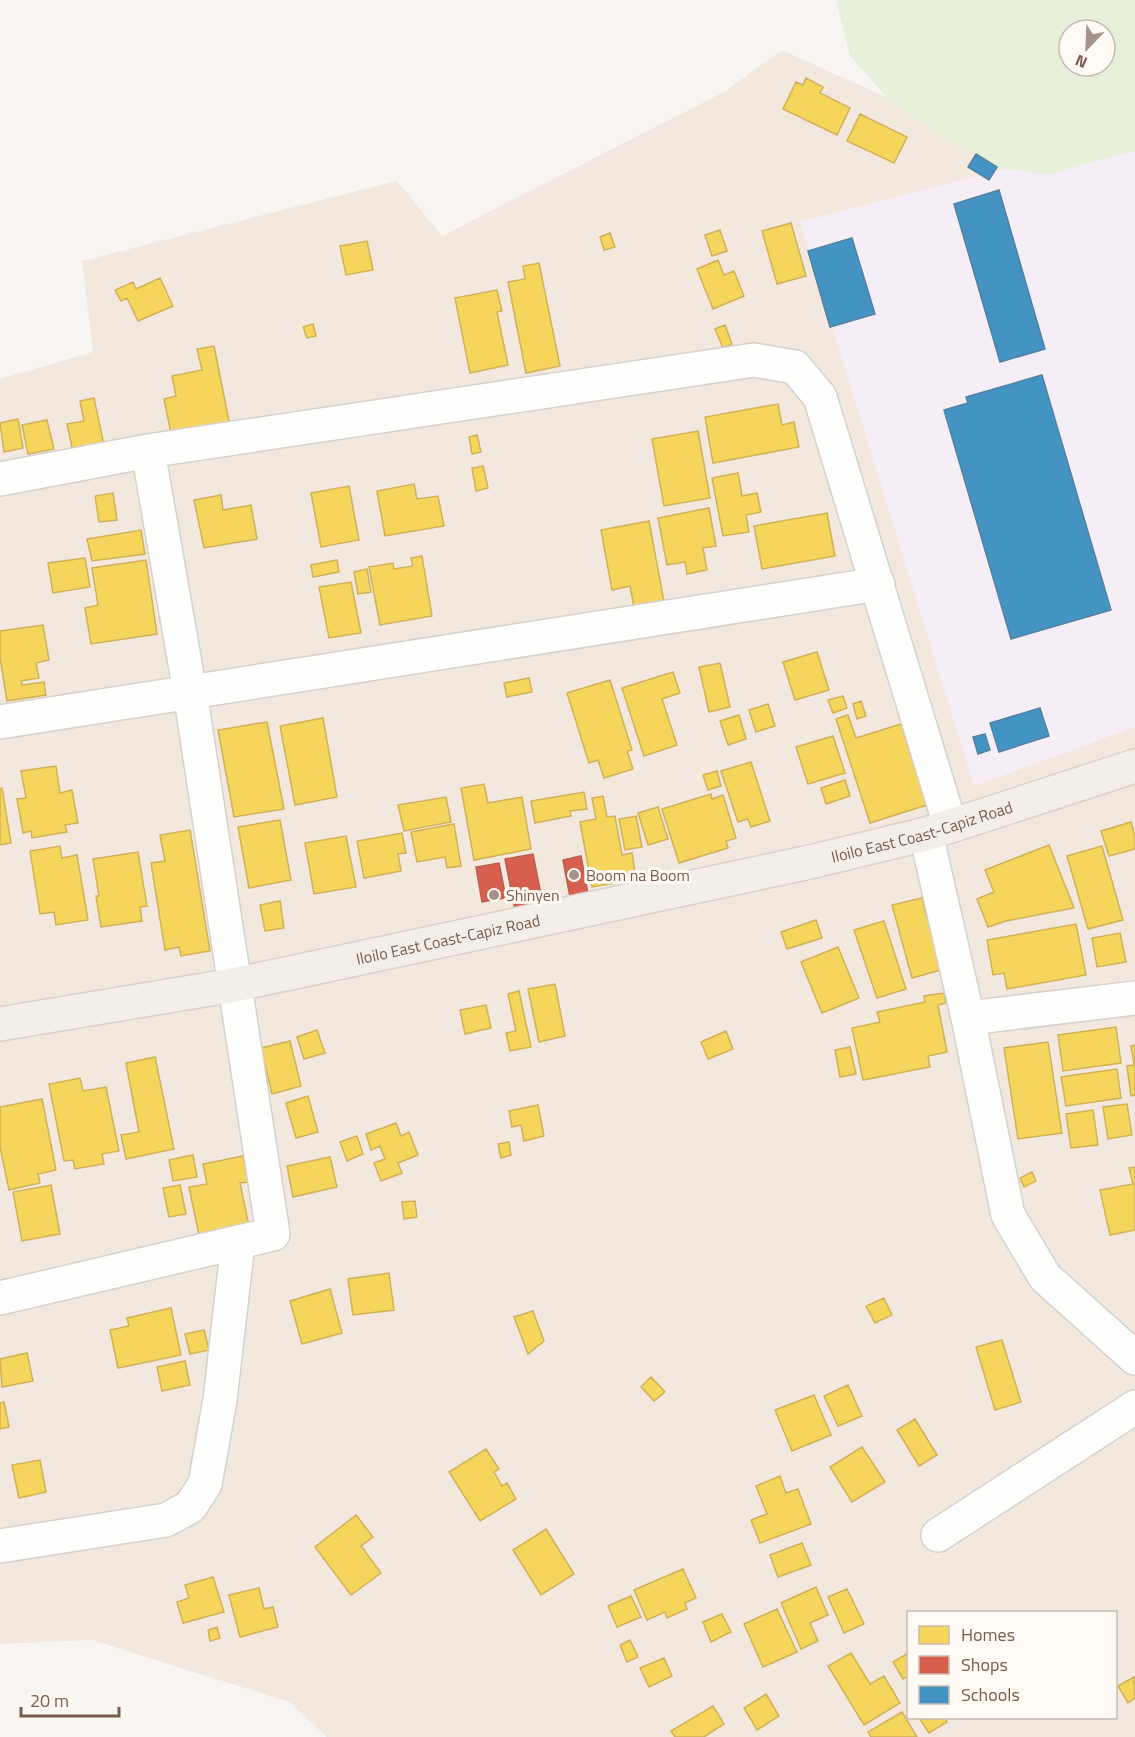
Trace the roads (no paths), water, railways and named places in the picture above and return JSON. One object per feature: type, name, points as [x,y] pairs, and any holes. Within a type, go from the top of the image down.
[{"type":"main road","name":"Iloilo East Coast-Capiz Road","points":[[0,1024],[234,985],[798,865],[938,830],[1135,766]]},
{"type":"street","points":[[0,479],[148,452],[754,360],[795,367],[820,397],[878,584],[938,830],[968,1018],[1008,1215],[1045,1278],[1135,1358]]},
{"type":"street","points":[[0,1298],[273,1234],[190,692],[148,452]]},
{"type":"street","points":[[0,722],[878,584]]},
{"type":"street","points":[[968,1018],[1135,998]]},
{"type":"street","points":[[0,1546],[166,1520],[189,1507],[205,1484],[220,1400],[238,1243]]},
{"type":"street","points":[[938,1535],[1135,1407]]},
{"type":"place","name":"Boom na Boom","points":[[574,875]]},
{"type":"place","name":"Shinyen","points":[[494,895]]}]
